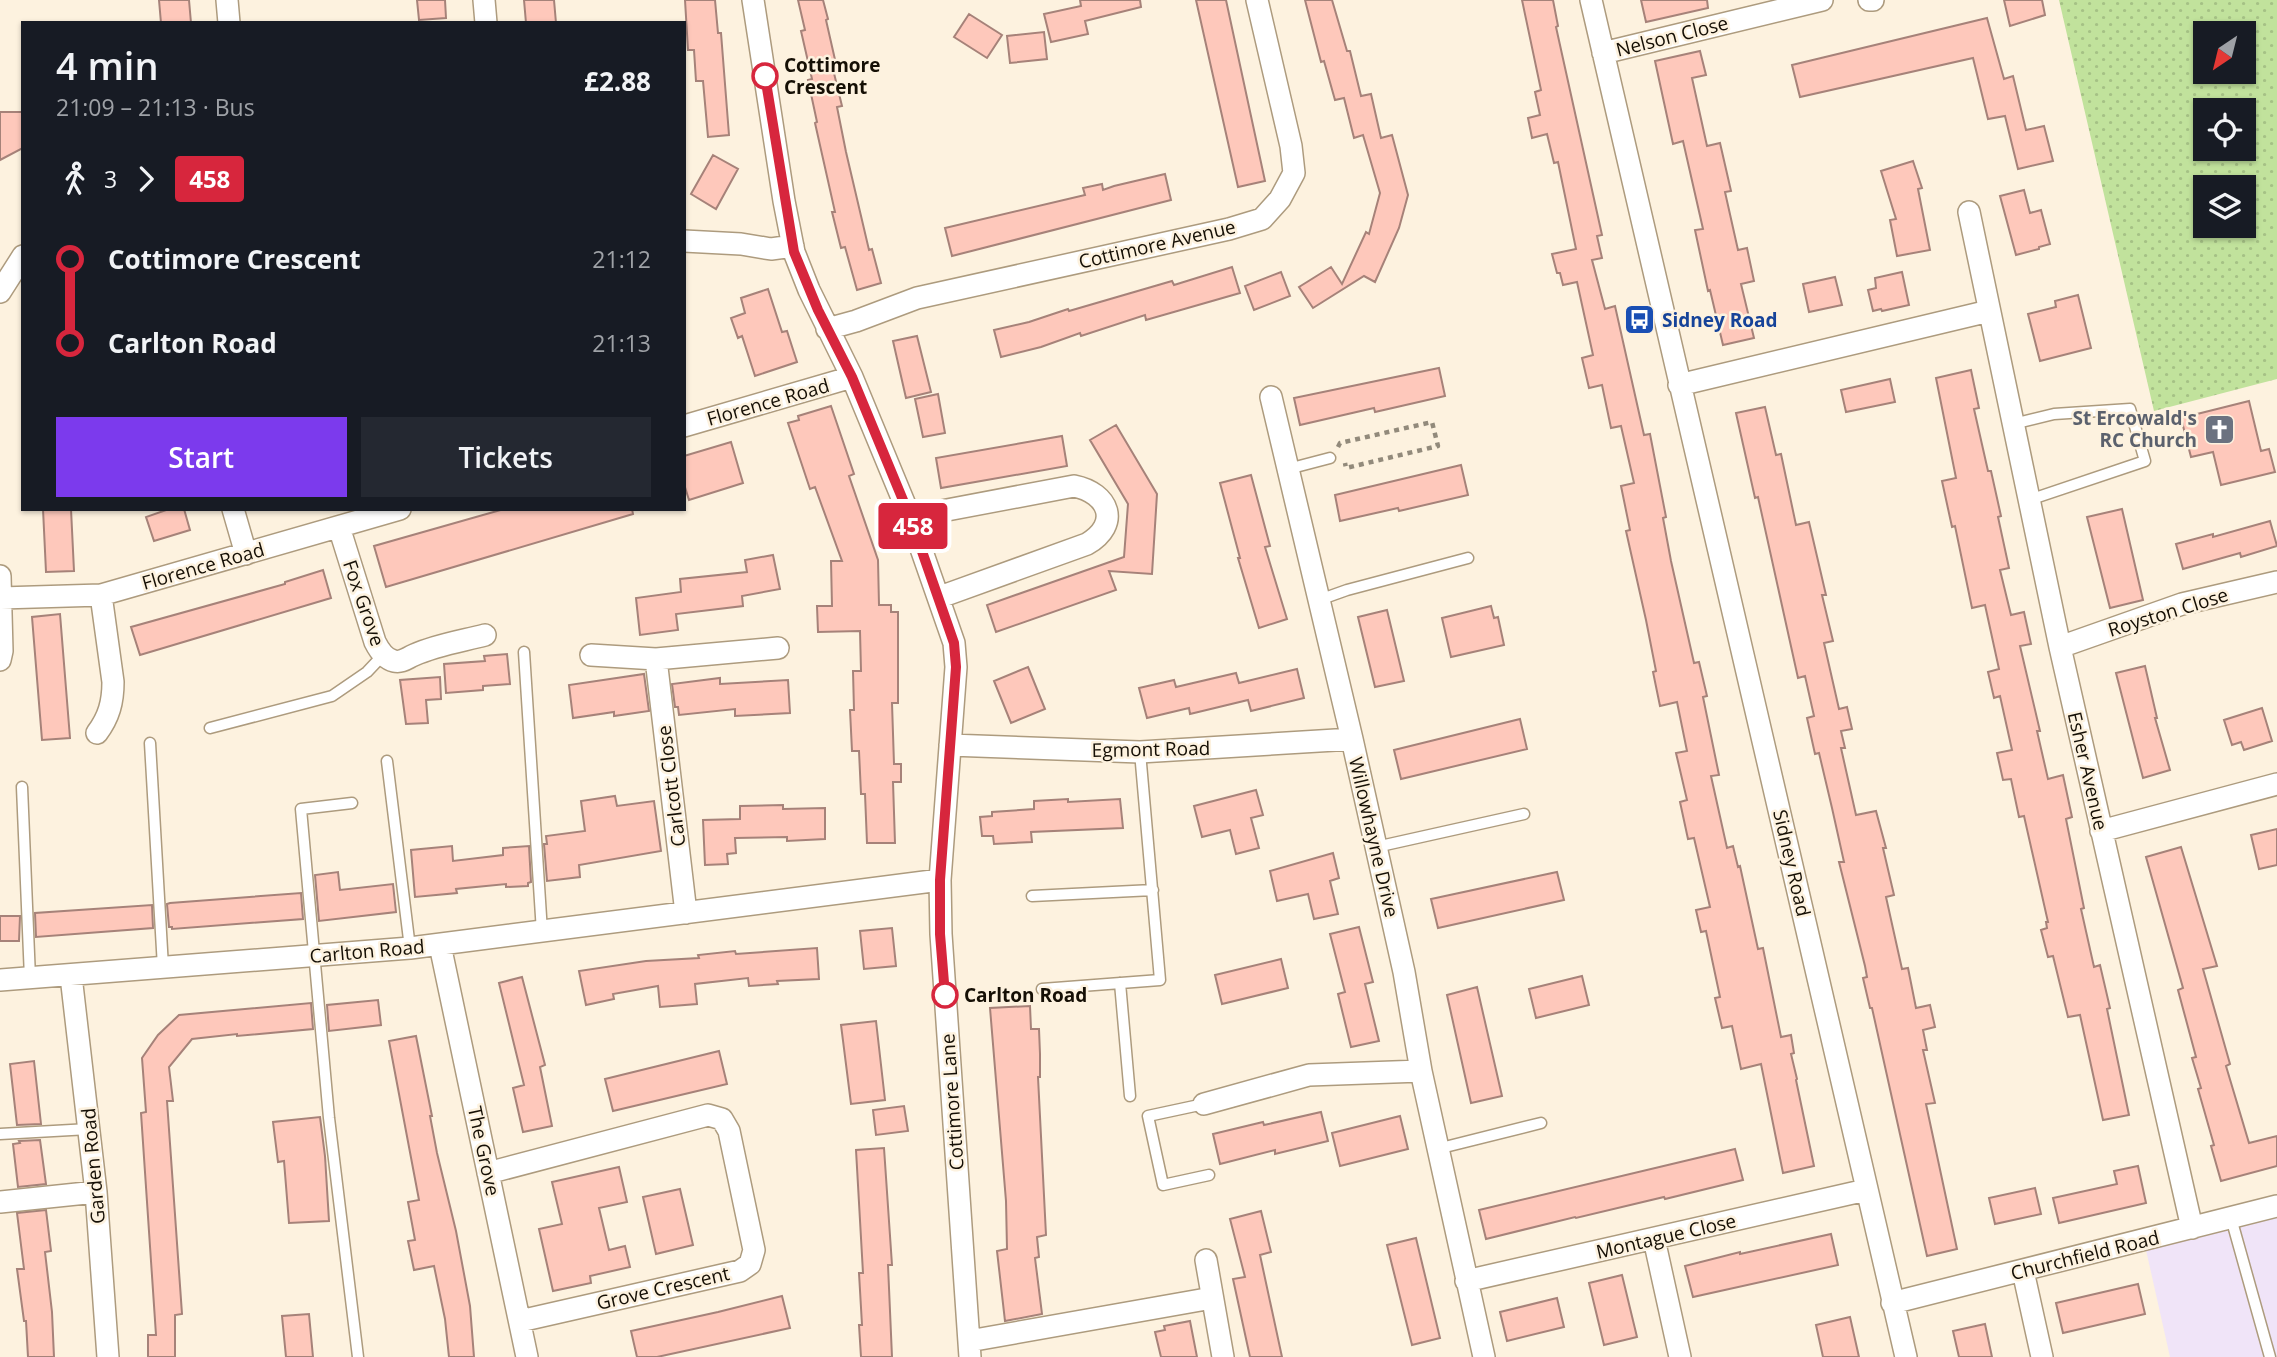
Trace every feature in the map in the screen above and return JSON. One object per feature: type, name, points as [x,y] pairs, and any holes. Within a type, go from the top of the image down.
[{"type":"street","points":[[227,0],[229,21]]},
{"type":"street","points":[[484,0],[486,21]]},
{"type":"street","name":"Cottimore Lane","points":[[753,0],[793,246],[809,290],[852,377],[910,517],[954,643],[956,667],[940,880],[940,934],[969,1349]]},
{"type":"street","name":"Cottimore Avenue","points":[[827,329],[917,298],[1229,229],[1262,219],[1280,199],[1294,173],[1291,146],[1257,0]]},
{"type":"street","name":"Sidney Road","points":[[1591,0],[1906,1357]]},
{"type":"street","name":"Nelson Close","points":[[1603,53],[1822,0]]},
{"type":"street","name":"Esher Avenue","points":[[1969,212],[2060,647],[2192,1228]]},
{"type":"street","points":[[686,241],[741,244],[771,249],[793,246]]},
{"type":"street","points":[[0,292],[21,259]]},
{"type":"street","points":[[1679,385],[1989,311]]},
{"type":"street","name":"Florence Road","points":[[686,425],[852,377]]},
{"type":"street","name":"Willowhayne Drive","points":[[1271,397],[1404,972],[1437,1149],[1484,1357]]},
{"type":"street","points":[[910,517],[1074,486],[1093,493],[1102,500],[1107,510],[1107,521],[1102,530],[1097,538],[1087,544],[940,597]]},
{"type":"street","points":[[234,511],[246,554]]},
{"type":"street","name":"Florence Road","points":[[1,598],[101,595],[393,511]]},
{"type":"street","name":"Fox Grove","points":[[338,527],[375,642],[383,655],[397,662],[426,650],[485,635]]},
{"type":"street","points":[[0,576],[0,660]]},
{"type":"street","name":"Royston Close","points":[[2060,647],[2182,604],[2277,582]]},
{"type":"street","points":[[97,733],[105,722],[113,696],[101,595]]},
{"type":"street","points":[[591,655],[656,659],[778,648]]},
{"type":"street","name":"Carlcott Close","points":[[656,659],[686,913]]},
{"type":"street","name":"Egmont Road","points":[[950,745],[1140,752],[1352,739]]},
{"type":"street","points":[[2101,831],[2277,784]]},
{"type":"street","name":"Carlton Road","points":[[0,980],[440,945],[940,880]]},
{"type":"street","name":"The Grove","points":[[440,945],[527,1357]]},
{"type":"street","name":"Garden Road","points":[[71,976],[96,1192],[108,1357]]},
{"type":"street","points":[[1204,1104],[1309,1076],[1421,1071]]},
{"type":"street","name":"Grove Crescent","points":[[488,1173],[708,1115],[722,1119],[729,1131],[754,1250],[750,1264],[740,1271],[520,1321]]},
{"type":"street","name":"Montague Close","points":[[1466,1280],[1866,1190]]},
{"type":"street","points":[[0,1202],[96,1192]]},
{"type":"street","name":"Churchfield Road","points":[[1892,1303],[2277,1206]]},
{"type":"street","points":[[1654,1239],[1681,1357]]},
{"type":"street","points":[[1206,1260],[1223,1357]]},
{"type":"street","points":[[2023,1270],[2042,1357]]},
{"type":"street","points":[[969,1349],[1212,1298]]},
{"type":"lane","points":[[2013,424],[2054,414],[2130,409],[2146,461],[2029,500]]},
{"type":"lane","points":[[1288,469],[1330,458]]},
{"type":"lane","points":[[1319,600],[1468,558]]},
{"type":"lane","points":[[524,652],[542,932]]},
{"type":"lane","points":[[210,728],[332,696],[367,673],[383,655]]},
{"type":"lane","points":[[150,743],[163,967]]},
{"type":"lane","points":[[1042,989],[1160,980],[1140,752]]},
{"type":"lane","points":[[387,761],[410,948]]},
{"type":"lane","points":[[22,787],[30,978]]},
{"type":"lane","points":[[352,803],[301,809],[329,1118],[358,1357]]},
{"type":"lane","points":[[1376,846],[1524,814]]},
{"type":"lane","points":[[1032,896],[1153,890]]},
{"type":"lane","points":[[1120,983],[1130,1096]]},
{"type":"lane","points":[[1204,1104],[1148,1116],[1163,1185],[1209,1175]]},
{"type":"lane","points":[[1437,1149],[1541,1123]]},
{"type":"lane","points":[[0,1135],[89,1129]]},
{"type":"lane","points":[[2231,1219],[2270,1357]]},
{"type":"path","points":[[1432,422],[1438,446],[1346,468],[1340,443],[1432,422]]},
{"type":"shaded area","points":[[2277,1210],[2277,1357],[2170,1357],[2144,1241]]},
{"type":"green space","points":[[2059,0],[2277,0],[2277,379],[2154,411]]},
{"type":"building","points":[[159,0],[189,0],[191,21],[161,21]]},
{"type":"building","points":[[417,0],[445,0],[446,18],[419,20]]},
{"type":"building","points":[[524,0],[554,0],[556,21],[526,21]]},
{"type":"building","points":[[685,0],[715,0],[718,33],[721,33],[729,135],[708,137],[703,81],[696,81],[694,50],[688,50]]},
{"type":"building","points":[[798,0],[823,0],[828,19],[826,20],[836,64],[832,65],[842,106],[837,107],[846,152],[869,250],[872,249],[881,283],[857,290],[845,247],[841,248],[832,212],[835,212],[815,123],[817,122],[808,80],[812,79],[801,31],[805,30]]},
{"type":"building","points":[[1080,0],[1140,0],[1141,7],[1085,21],[1088,34],[1051,42],[1044,14],[1081,6]]},
{"type":"building","points":[[1196,0],[1226,0],[1265,181],[1238,187]]},
{"type":"building","points":[[1305,0],[1332,0],[1347,51],[1350,51],[1361,96],[1371,94],[1381,138],[1392,135],[1408,195],[1399,228],[1375,282],[1364,276],[1313,308],[1299,287],[1331,267],[1342,284],[1366,232],[1369,234],[1380,193],[1363,135],[1354,138],[1344,98],[1335,100],[1324,61],[1321,62]]},
{"type":"building","points":[[1522,0],[1553,0],[1556,27],[1602,235],[1597,236],[1602,258],[1592,260],[1605,309],[1615,306],[1644,435],[1650,434],[1666,517],[1663,518],[1671,561],[1694,663],[1699,662],[1707,696],[1703,697],[1719,775],[1711,776],[1727,848],[1733,846],[1738,867],[1740,866],[1758,949],[1763,948],[1781,1037],[1791,1035],[1794,1053],[1791,1054],[1814,1166],[1783,1173],[1761,1064],[1741,1069],[1732,1026],[1722,1028],[1715,998],[1720,997],[1706,931],[1701,932],[1696,910],[1710,907],[1694,838],[1688,839],[1680,802],[1687,800],[1676,753],[1687,751],[1677,702],[1660,706],[1653,672],[1656,671],[1626,531],[1630,530],[1621,486],[1634,483],[1621,426],[1611,428],[1602,385],[1589,388],[1582,358],[1593,355],[1577,282],[1563,285],[1552,254],[1576,249],[1558,162],[1554,163],[1547,134],[1532,138],[1528,118],[1540,115],[1535,92],[1541,90]]},
{"type":"building","points":[[1641,0],[1707,0],[1708,8],[1646,22]]},
{"type":"building","points":[[2004,0],[2042,0],[2045,15],[2010,26]]},
{"type":"building","points":[[969,14],[1002,35],[987,58],[954,37]]},
{"type":"building","points":[[1987,18],[2004,79],[2013,76],[2026,130],[2044,126],[2053,161],[2018,169],[2005,116],[1988,119],[1973,58],[1800,97],[1792,65]]},
{"type":"building","points":[[1044,32],[1047,59],[1010,63],[1007,36]]},
{"type":"building","points":[[1700,51],[1706,75],[1692,78],[1707,146],[1720,143],[1731,191],[1725,192],[1738,250],[1747,248],[1754,281],[1741,284],[1754,338],[1723,345],[1695,230],[1703,229],[1683,141],[1673,144],[1655,61]]},
{"type":"building","points":[[0,112],[21,112],[21,149],[0,160]]},
{"type":"building","points":[[713,155],[738,169],[716,209],[691,194]]},
{"type":"building","points":[[1913,161],[1922,188],[1918,189],[1930,250],[1897,256],[1890,220],[1896,219],[1881,171]]},
{"type":"building","points":[[1165,174],[1171,200],[952,256],[945,228],[1085,195],[1083,188],[1102,184],[1103,190]]},
{"type":"building","points":[[2024,190],[2030,213],[2041,210],[2050,244],[2016,255],[2000,196]]},
{"type":"building","points":[[1232,267],[1240,293],[1146,320],[1145,315],[1081,336],[1080,333],[1001,357],[994,330],[1172,281],[1174,285]]},
{"type":"building","points":[[1281,272],[1290,296],[1254,310],[1245,286]]},
{"type":"building","points":[[1902,272],[1909,305],[1873,311],[1868,290],[1876,288],[1875,278]]},
{"type":"building","points":[[1835,277],[1842,305],[1809,312],[1803,284]]},
{"type":"building","points":[[768,289],[782,332],[787,331],[797,362],[755,376],[742,336],[738,338],[731,318],[745,313],[741,298]]},
{"type":"building","points":[[2078,295],[2091,348],[2040,361],[2028,314],[2056,307],[2055,301]]},
{"type":"building","points":[[917,336],[931,392],[906,398],[893,341]]},
{"type":"building","points":[[1439,368],[1445,396],[1375,412],[1374,408],[1300,425],[1294,398]]},
{"type":"building","points":[[1971,370],[1979,408],[1974,409],[2001,516],[1998,517],[2009,568],[2000,570],[2011,615],[2024,612],[2031,644],[2020,646],[2048,779],[2063,775],[2072,817],[2066,819],[2084,908],[2081,909],[2094,967],[2100,965],[2129,1115],[2103,1120],[2080,1015],[2068,1017],[2053,956],[2048,957],[2041,930],[2047,928],[2048,922],[2024,816],[2019,817],[2011,779],[2003,780],[1997,753],[2012,750],[2000,696],[1994,698],[1988,672],[1999,669],[1985,605],[1972,608],[1955,526],[1952,527],[1942,481],[1956,478],[1936,378]]},
{"type":"building","points":[[1890,379],[1895,402],[1846,412],[1841,390]]},
{"type":"building","points":[[938,394],[945,433],[923,437],[915,399]]},
{"type":"building","name":"St Ercowald's RC Church","points":[[2249,401],[2261,451],[2269,449],[2275,472],[2221,485],[2213,452],[2191,457],[2181,418]]},
{"type":"building","points":[[831,406],[854,474],[849,476],[878,560],[879,605],[891,605],[891,612],[898,612],[898,703],[892,703],[894,764],[901,764],[901,782],[893,782],[895,843],[867,843],[865,794],[861,794],[859,751],[852,751],[850,710],[854,710],[853,671],[861,671],[860,631],[818,632],[817,606],[832,606],[831,561],[842,561],[815,487],[810,489],[788,423],[799,420],[798,416]]},
{"type":"building","points":[[1765,407],[1776,455],[1781,454],[1796,525],[1809,522],[1826,595],[1822,595],[1833,641],[1824,643],[1839,709],[1847,707],[1852,729],[1841,731],[1845,748],[1841,748],[1856,815],[1876,811],[1894,895],[1886,897],[1902,969],[1908,968],[1916,1008],[1930,1005],[1935,1027],[1923,1030],[1927,1050],[1923,1050],[1935,1103],[1926,1104],[1957,1249],[1927,1256],[1863,978],[1867,977],[1865,966],[1839,862],[1844,862],[1832,808],[1819,753],[1815,754],[1807,718],[1814,716],[1805,676],[1798,678],[1758,497],[1755,498],[1736,413]]},
{"type":"building","points":[[1116,425],[1157,494],[1152,574],[1109,571],[1116,590],[996,632],[987,605],[1124,557],[1128,504],[1090,440]]},
{"type":"building","points":[[1062,436],[1067,466],[941,488],[936,458]]},
{"type":"building","points":[[731,442],[743,483],[689,500],[686,490],[686,455]]},
{"type":"building","points":[[1461,465],[1468,495],[1340,521],[1335,495]]},
{"type":"building","points":[[1251,475],[1270,546],[1265,547],[1287,619],[1259,628],[1220,483]]},
{"type":"building","points":[[2122,509],[2143,600],[2110,608],[2087,517]]},
{"type":"building","points":[[43,511],[71,511],[74,571],[46,572]]},
{"type":"building","points":[[163,511],[185,511],[190,530],[154,541],[146,517]]},
{"type":"building","points":[[497,511],[632,511],[633,514],[386,587],[374,546]]},
{"type":"building","points":[[2270,521],[2277,546],[2241,557],[2240,553],[2183,569],[2176,544]]},
{"type":"building","points":[[773,555],[780,589],[742,596],[743,606],[676,614],[678,630],[640,635],[636,598],[681,592],[680,579],[747,572],[745,560]]},
{"type":"building","points":[[323,570],[331,598],[140,655],[131,627],[285,584]]},
{"type":"building","points":[[1491,606],[1494,618],[1498,617],[1504,645],[1451,657],[1442,618]]},
{"type":"building","points":[[1387,610],[1404,681],[1375,687],[1358,617]]},
{"type":"building","points":[[60,614],[70,738],[42,740],[32,617]]},
{"type":"building","points":[[507,654],[510,684],[483,686],[483,690],[446,693],[444,664],[485,661],[484,656]]},
{"type":"building","points":[[2145,666],[2155,718],[2170,770],[2143,778],[2116,673]]},
{"type":"building","points":[[1028,667],[1045,709],[1011,723],[994,681]]},
{"type":"building","points":[[1297,669],[1304,698],[1251,711],[1248,700],[1190,714],[1189,708],[1147,718],[1139,688],[1174,680],[1176,687],[1236,673],[1239,683]]},
{"type":"building","points":[[644,674],[649,711],[614,716],[614,712],[573,718],[569,685]]},
{"type":"building","points":[[440,677],[441,699],[426,700],[428,723],[406,724],[400,680]]},
{"type":"building","points":[[720,678],[720,684],[788,680],[790,713],[735,716],[735,709],[679,715],[678,707],[675,707],[672,684]]},
{"type":"building","points":[[2262,708],[2272,741],[2244,750],[2241,742],[2232,745],[2224,720]]},
{"type":"building","points":[[1520,719],[1527,749],[1401,779],[1394,750]]},
{"type":"building","points":[[1256,790],[1263,815],[1251,818],[1259,848],[1236,854],[1230,830],[1202,837],[1194,806]]},
{"type":"building","points":[[615,796],[617,806],[654,801],[661,851],[579,865],[580,877],[547,881],[544,844],[547,844],[546,836],[585,831],[581,801]]},
{"type":"building","points":[[1068,799],[1068,802],[1120,799],[1123,828],[1031,832],[1032,842],[994,844],[993,836],[982,836],[980,817],[992,816],[992,812],[1034,809],[1034,801]]},
{"type":"building","points":[[783,805],[783,809],[825,808],[825,839],[787,841],[787,837],[735,838],[736,853],[727,854],[728,864],[705,865],[703,820],[740,819],[740,806]]},
{"type":"building","points":[[2277,829],[2277,865],[2259,869],[2251,835]]},
{"type":"building","points":[[452,846],[453,861],[503,855],[503,848],[529,846],[531,882],[528,886],[506,887],[506,884],[456,889],[457,893],[415,897],[411,850]]},
{"type":"building","points":[[2181,847],[2217,966],[2203,969],[2230,1064],[2226,1066],[2249,1143],[2277,1136],[2277,1166],[2221,1181],[2198,1089],[2201,1088],[2192,1058],[2196,1057],[2178,990],[2183,988],[2146,857]]},
{"type":"building","points":[[1333,853],[1339,878],[1330,881],[1338,914],[1314,919],[1308,894],[1277,901],[1270,871]]},
{"type":"building","points":[[338,872],[340,890],[393,884],[396,912],[319,921],[315,875]]},
{"type":"building","points":[[1557,872],[1564,900],[1438,928],[1431,899]]},
{"type":"building","points":[[301,893],[303,919],[172,929],[169,927],[167,904],[170,903]]},
{"type":"building","points":[[152,905],[153,928],[36,937],[35,913]]},
{"type":"building","points":[[0,916],[20,916],[19,941],[0,941]]},
{"type":"building","points":[[1359,927],[1373,982],[1365,984],[1379,1041],[1351,1047],[1338,994],[1345,992],[1330,934]]},
{"type":"building","points":[[892,928],[896,966],[864,969],[860,931]]},
{"type":"building","points":[[817,948],[819,979],[777,981],[778,984],[749,986],[748,978],[695,984],[697,1004],[660,1007],[658,986],[613,994],[614,999],[586,1005],[579,971],[646,961],[699,958],[698,955],[735,951],[736,954]]},
{"type":"building","points":[[1281,959],[1288,988],[1222,1004],[1215,975]]},
{"type":"building","points":[[1582,976],[1589,1005],[1536,1018],[1529,989]]},
{"type":"building","points":[[522,977],[545,1065],[540,1067],[552,1126],[523,1132],[513,1088],[524,1085],[499,983]]},
{"type":"building","points":[[1477,987],[1502,1096],[1471,1103],[1447,995]]},
{"type":"building","points":[[378,1000],[381,1025],[329,1031],[327,1005]]},
{"type":"building","points":[[311,1003],[313,1029],[192,1039],[169,1067],[173,1101],[167,1101],[182,1314],[175,1315],[175,1357],[148,1357],[148,1335],[156,1335],[141,1113],[146,1112],[142,1058],[158,1035],[179,1015]]},
{"type":"building","points":[[1030,1006],[1031,1029],[1039,1029],[1040,1054],[1038,1077],[1046,1235],[1037,1237],[1039,1257],[1035,1258],[1042,1314],[1005,1321],[997,1251],[1007,1249],[1006,1201],[990,1008]]},
{"type":"building","points":[[876,1021],[885,1100],[851,1104],[841,1025]]},
{"type":"building","points":[[416,1036],[437,1153],[456,1231],[470,1306],[474,1357],[449,1357],[445,1319],[434,1266],[414,1270],[408,1241],[415,1240],[408,1202],[419,1200],[389,1041]]},
{"type":"building","points":[[719,1051],[727,1084],[613,1111],[605,1079]]},
{"type":"building","points":[[34,1061],[41,1124],[17,1125],[10,1064]]},
{"type":"building","points":[[904,1106],[908,1131],[876,1135],[873,1110]]},
{"type":"building","points":[[1321,1112],[1328,1141],[1275,1154],[1275,1150],[1220,1164],[1213,1134]]},
{"type":"building","points":[[1400,1116],[1408,1149],[1340,1166],[1332,1133]]},
{"type":"building","points":[[320,1117],[329,1221],[289,1223],[284,1161],[278,1162],[273,1122]]},
{"type":"building","points":[[40,1140],[46,1184],[18,1187],[13,1144]]},
{"type":"building","points":[[884,1148],[892,1265],[888,1265],[892,1357],[861,1357],[859,1273],[863,1273],[856,1150]]},
{"type":"building","points":[[1735,1149],[1743,1180],[1486,1239],[1479,1210]]},
{"type":"building","points":[[2138,1166],[2146,1203],[2059,1223],[2053,1198],[2117,1184],[2114,1171]]},
{"type":"building","points":[[619,1167],[627,1202],[599,1208],[609,1250],[625,1246],[630,1267],[590,1276],[591,1283],[553,1291],[539,1229],[562,1224],[552,1182]]},
{"type":"building","points":[[2035,1188],[2041,1214],[1995,1224],[1989,1198]]},
{"type":"building","points":[[680,1189],[693,1245],[656,1254],[643,1197]]},
{"type":"building","points":[[46,1210],[51,1251],[45,1252],[54,1357],[28,1357],[26,1321],[17,1269],[24,1269],[17,1213]]},
{"type":"building","points":[[1261,1211],[1271,1252],[1260,1255],[1282,1357],[1250,1357],[1233,1279],[1245,1277],[1230,1219]]},
{"type":"building","points":[[1831,1234],[1838,1265],[1693,1297],[1685,1266]]},
{"type":"building","points":[[1416,1238],[1440,1338],[1412,1345],[1387,1245]]},
{"type":"building","points":[[1622,1275],[1637,1337],[1604,1345],[1589,1283]]},
{"type":"building","points":[[2138,1284],[2145,1314],[2063,1333],[2056,1303]]},
{"type":"building","points":[[782,1296],[790,1328],[657,1357],[637,1357],[631,1331]]},
{"type":"building","points":[[1557,1298],[1564,1327],[1507,1341],[1500,1312]]},
{"type":"building","points":[[309,1314],[313,1357],[286,1357],[282,1316]]},
{"type":"building","points":[[1850,1317],[1859,1357],[1823,1357],[1816,1325]]},
{"type":"building","points":[[1190,1321],[1197,1357],[1161,1357],[1155,1332],[1165,1330],[1164,1326]]},
{"type":"building","points":[[1985,1324],[1992,1357],[1959,1357],[1953,1331]]},
{"type":"bus line","name":"458","points":[[765,76],[794,252],[818,310],[852,377],[910,517],[954,643],[956,667],[940,880],[940,934],[945,995]]},
{"type":"place","name":"Cottimore Crescent","points":[[765,76]]},
{"type":"place","name":"Sidney Road","points":[[1639,320]]},
{"type":"place","name":"St Ercowald's RC Church","points":[[2220,429]]},
{"type":"place","name":"Carlton Road","points":[[945,995]]}]
